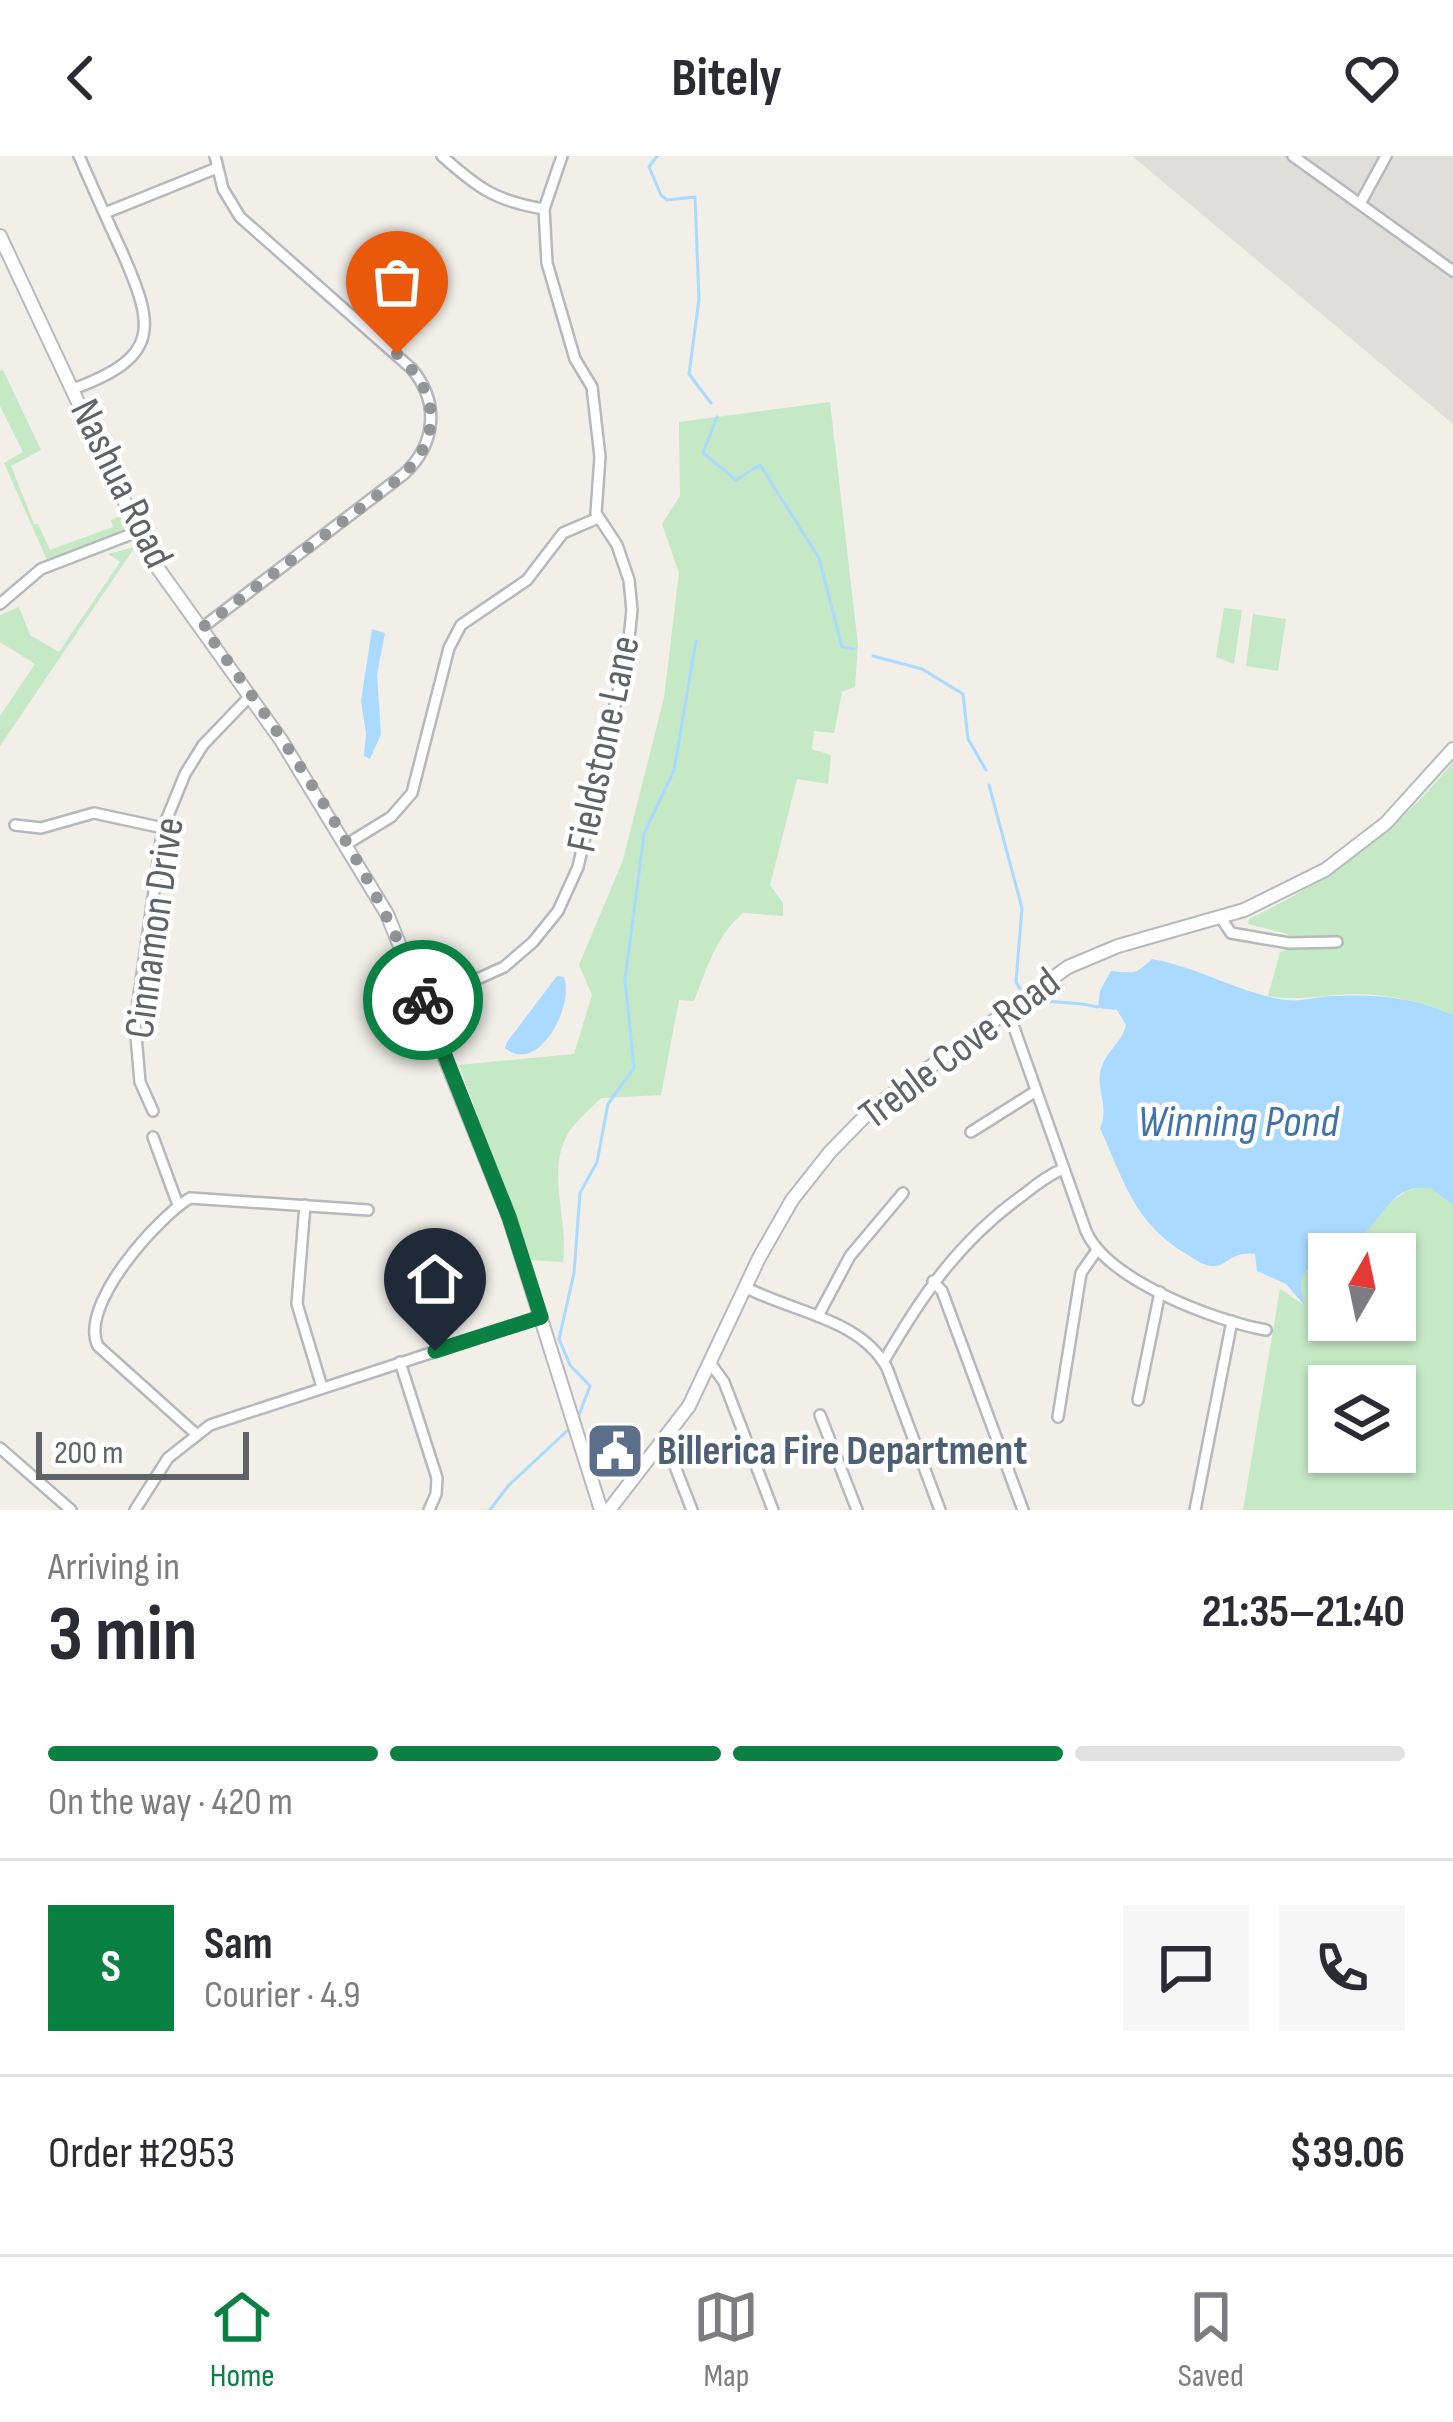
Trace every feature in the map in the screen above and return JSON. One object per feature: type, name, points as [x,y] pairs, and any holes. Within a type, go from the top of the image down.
[{"type":"main road","name":"Nashua Road","points":[[0,236],[137,532],[380,898],[509,1217],[605,1510]]},
{"type":"main road","name":"Treble Cove Road","points":[[605,1510],[689,1406],[783,1213],[872,1109],[1055,975],[1092,956],[1221,918],[1289,890],[1386,824],[1453,749]]},
{"type":"main road","points":[[593,1484],[607,1492],[628,1487]]},
{"type":"street","points":[[73,388],[123,365],[138,349],[146,328],[143,301],[79,156]]},
{"type":"street","points":[[442,156],[481,190],[501,200],[544,209]]},
{"type":"street","points":[[346,844],[391,817],[412,793],[449,648],[461,625],[527,580],[563,533],[598,518],[600,457],[592,387],[575,358],[547,263],[544,209],[562,156]]},
{"type":"street","points":[[1293,156],[1453,271]]},
{"type":"street","points":[[1361,202],[1386,156]]},
{"type":"street","points":[[105,213],[216,162],[229,202],[248,225],[412,369],[427,392],[431,418],[423,451],[404,474],[203,627]]},
{"type":"street","name":"Fieldstone Lane","points":[[424,1003],[479,981],[524,951],[551,921],[574,879],[631,627],[628,573],[617,545],[598,518]]},
{"type":"street","points":[[0,604],[41,568],[137,532]]},
{"type":"street","name":"Cinnamon Drive","points":[[153,1111],[140,1082],[135,1024],[163,828],[203,745],[250,696]]},
{"type":"street","points":[[15,825],[41,828],[94,813],[163,828]]},
{"type":"street","points":[[1221,918],[1225,929],[1235,934],[1289,943],[1337,942]]},
{"type":"street","points":[[1003,1012],[1012,1022],[1096,1250],[1119,1271],[1160,1292],[1232,1322],[1266,1330]]},
{"type":"street","points":[[971,1132],[1036,1091]]},
{"type":"street","points":[[153,1137],[178,1205]]},
{"type":"street","points":[[884,1361],[933,1280],[999,1213],[1064,1169]]},
{"type":"street","points":[[818,1316],[850,1256],[903,1193]]},
{"type":"street","points":[[196,1434],[114,1362],[94,1337],[95,1318],[108,1286],[178,1205],[190,1198],[368,1210]]},
{"type":"street","points":[[305,1205],[297,1304],[322,1387]]},
{"type":"street","points":[[1058,1417],[1081,1273],[1096,1250]]},
{"type":"street","points":[[933,1280],[942,1291],[1023,1510]]},
{"type":"street","points":[[745,1287],[865,1341],[884,1361],[940,1510]]},
{"type":"street","points":[[1138,1400],[1160,1292]]},
{"type":"street","points":[[135,1510],[159,1469],[196,1434],[223,1420],[541,1317]]},
{"type":"street","points":[[1195,1510],[1232,1322]]},
{"type":"street","points":[[400,1362],[437,1478],[429,1510]]},
{"type":"street","points":[[711,1364],[724,1382],[773,1510]]},
{"type":"street","points":[[820,1415],[857,1510]]},
{"type":"street","points":[[660,1447],[674,1465],[692,1510]]},
{"type":"street","points":[[0,1448],[71,1510]]},
{"type":"shaded area","points":[[1132,156],[1453,156],[1453,424],[1355,342]]},
{"type":"green space","points":[[3,370],[41,450],[11,466],[50,550],[113,527],[111,520],[120,516],[125,527],[120,532],[47,560],[4,463],[23,452],[0,406]]},
{"type":"green space","points":[[830,402],[858,645],[855,687],[842,692],[834,733],[814,731],[812,749],[831,755],[828,784],[797,779],[770,885],[783,903],[783,916],[743,913],[719,942],[694,1001],[679,1000],[661,1095],[601,1098],[572,1128],[559,1162],[563,1262],[530,1260],[459,1065],[574,1054],[592,995],[579,965],[623,860],[664,698],[679,573],[662,524],[680,496],[679,422]]},
{"type":"green space","points":[[135,547],[0,746],[0,716],[35,664],[0,642],[0,615],[19,607],[30,635],[59,652],[120,562],[108,554]]},
{"type":"green space","points":[[1224,608],[1242,610],[1234,664],[1216,657]]},
{"type":"green space","points":[[1253,614],[1286,619],[1278,671],[1246,666]]},
{"type":"green space","points":[[1453,762],[1453,1015],[1418,1002],[1381,996],[1268,996],[1280,952],[1287,950],[1288,934],[1248,924],[1249,919],[1307,888],[1385,833]]},
{"type":"green space","points":[[1423,1186],[1435,1189],[1453,1205],[1453,1510],[1243,1510],[1280,1289],[1304,1305],[1299,1284],[1308,1271],[1308,1341],[1416,1341],[1416,1233],[1362,1233],[1383,1207]]},
{"type":"water","points":[[372,629],[385,633],[377,674],[381,734],[370,759],[364,756],[361,701]]},
{"type":"water","name":"Winning Pond","points":[[1152,959],[1286,1000],[1379,996],[1453,1015],[1453,1205],[1431,1188],[1417,1188],[1396,1197],[1363,1233],[1308,1233],[1308,1270],[1301,1284],[1305,1306],[1286,1284],[1257,1271],[1255,1254],[1210,1266],[1170,1243],[1133,1200],[1100,1128],[1104,1113],[1101,1069],[1126,1025],[1117,1010],[1098,1008],[1100,991],[1111,971],[1142,968]]},
{"type":"water","points":[[557,976],[564,977],[566,990],[551,1034],[529,1053],[505,1048],[507,1042]]},
{"type":"waterway","points":[[657,156],[649,167],[661,195],[667,200],[695,197],[699,299],[689,374],[711,403]]},
{"type":"waterway","points":[[717,417],[703,453],[736,480],[760,465],[819,558],[842,647],[854,649]]},
{"type":"waterway","points":[[579,1415],[590,1386],[570,1365],[559,1339],[574,1273],[580,1193],[597,1162],[608,1104],[634,1068],[625,980],[644,834],[674,770],[696,641]]},
{"type":"waterway","points":[[873,656],[922,669],[963,694],[968,739],[986,770]]},
{"type":"waterway","points":[[989,785],[1022,908],[1016,982],[1020,989]]},
{"type":"waterway","points":[[1036,999],[1097,1007]]},
{"type":"waterway","points":[[490,1510],[508,1486],[568,1430]]},
{"type":"way so far","points":[[397,354],[420,379],[430,404],[430,432],[420,457],[396,481],[203,627],[372,884],[423,1000]]},
{"type":"place","name":"Billerica Fire Department","points":[[615,1451]]},
{"type":"route","points":[[423,1000],[509,1217],[541,1317],[435,1351]]}]
